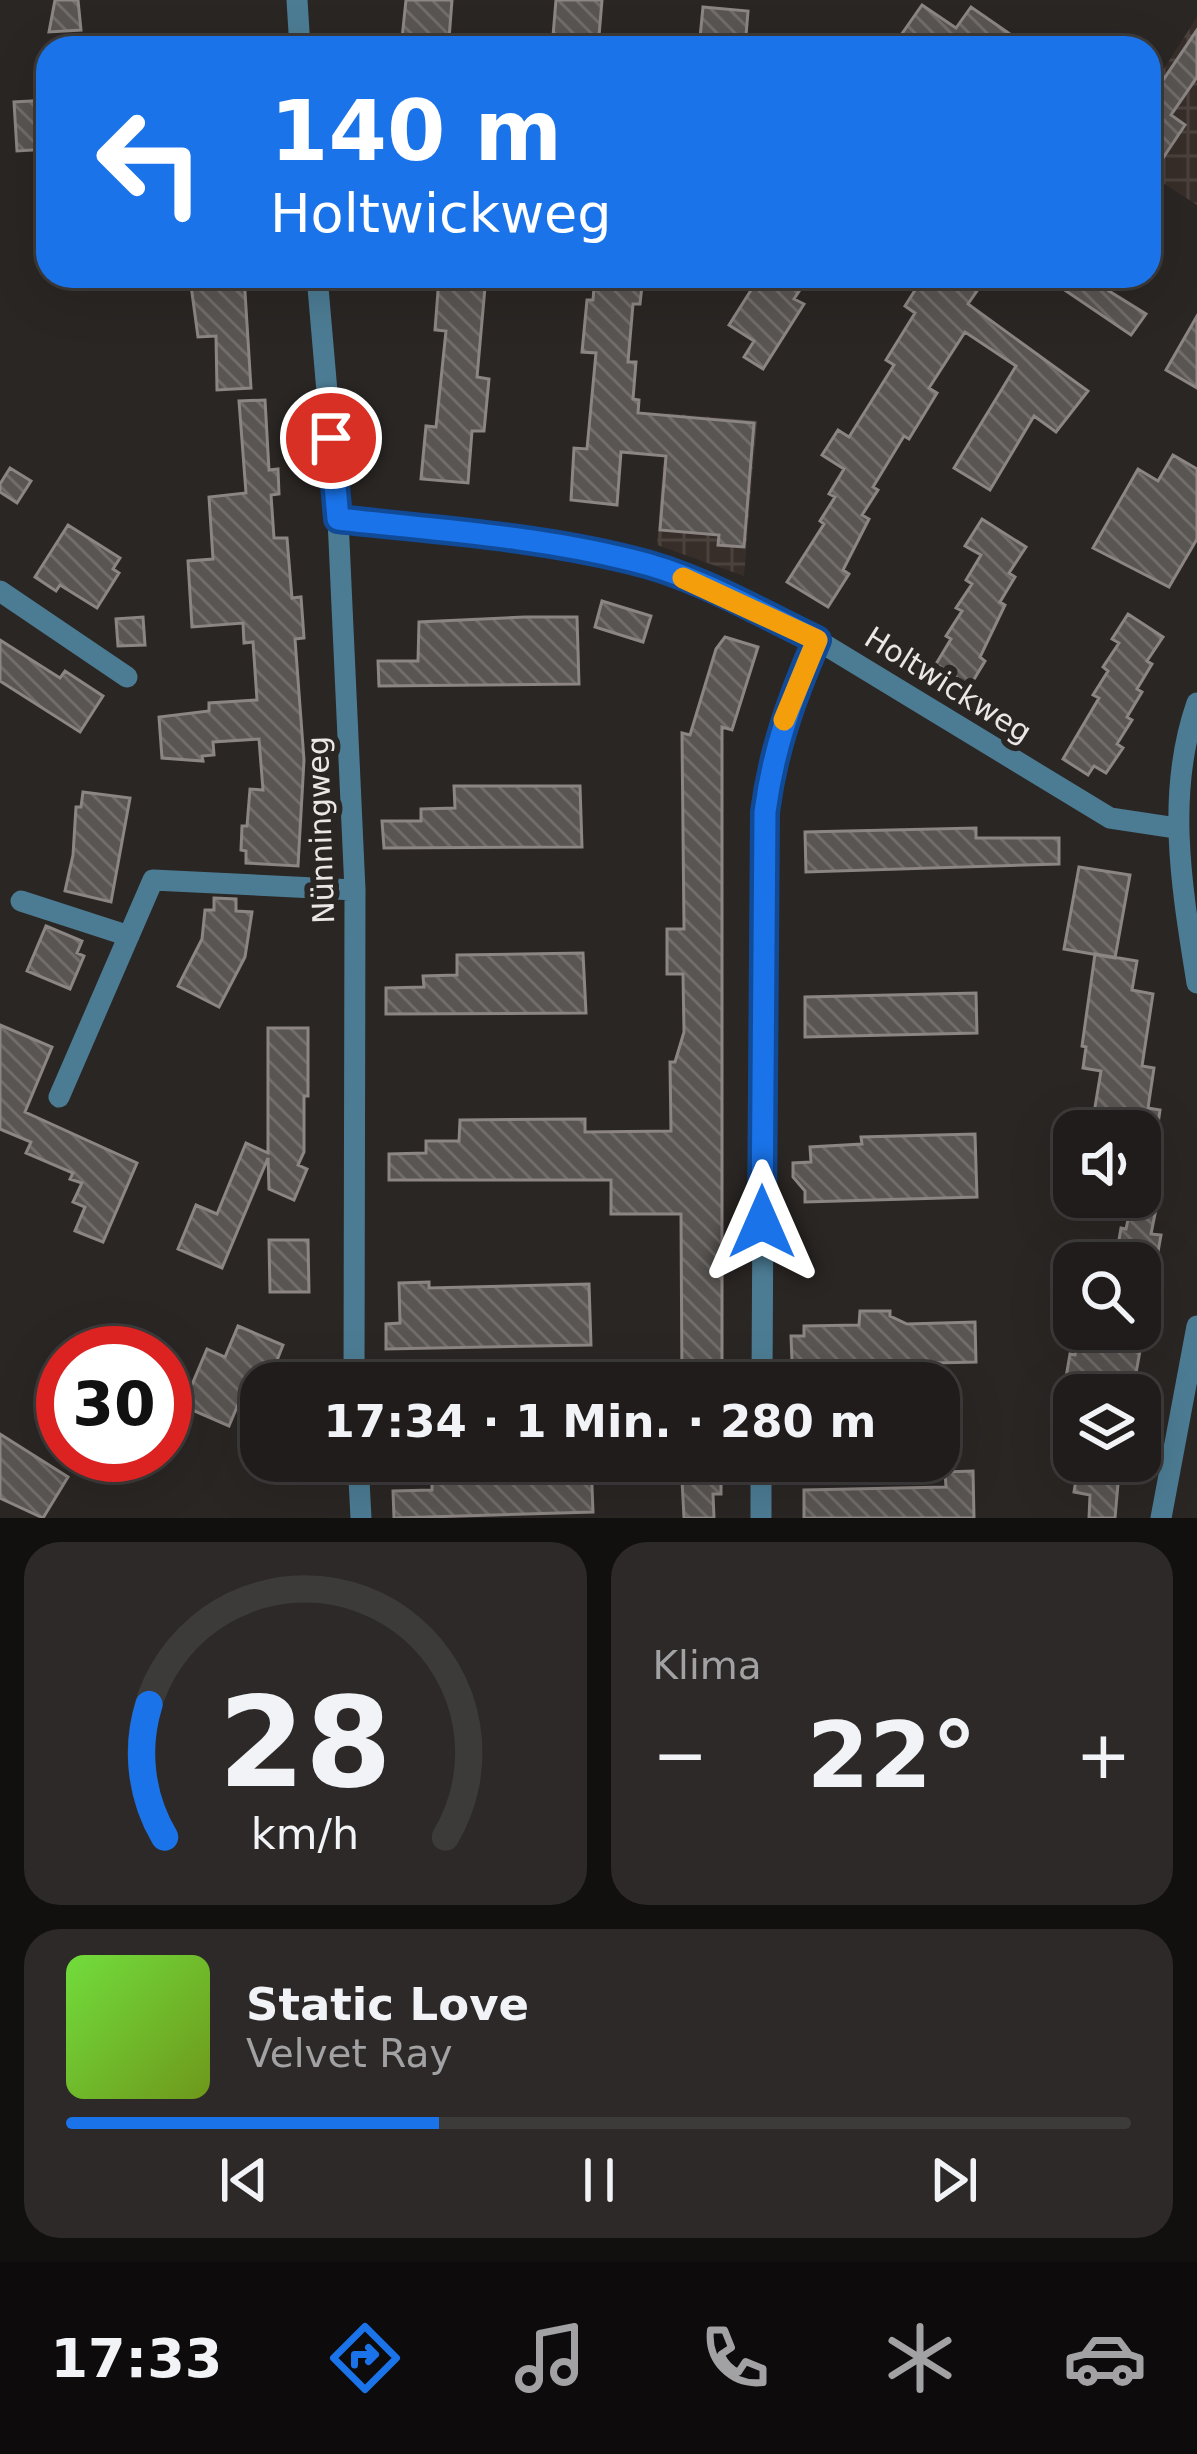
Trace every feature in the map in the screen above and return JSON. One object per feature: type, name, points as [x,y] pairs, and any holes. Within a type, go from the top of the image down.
[{"type":"street","points":[[297,0],[299,36]]},
{"type":"street","name":"Nünningweg","points":[[318,288],[338,519],[356,890],[355,1362]]},
{"type":"street","name":"Holtwickweg","points":[[338,519],[509,537],[632,560],[699,584],[817,640],[1110,818],[1176,827]]},
{"type":"street","points":[[0,591],[128,677]]},
{"type":"street","points":[[762,1362],[765,812],[772,758],[817,640]]},
{"type":"street","points":[[1197,703],[1185,737],[1176,827],[1197,982]]},
{"type":"street","points":[[59,1096],[153,880],[356,890]]},
{"type":"street","points":[[21,901],[128,936]]},
{"type":"street","points":[[1161,1518],[1197,1326]]},
{"type":"street","points":[[359,1482],[361,1518]]},
{"type":"street","points":[[761,1482],[761,1518]]},
{"type":"shaded area","points":[[1197,17],[1197,205],[1161,182],[1161,73]]},
{"type":"shaded area","points":[[667,413],[757,421],[744,576],[657,545]]},
{"type":"building","points":[[55,0],[78,0],[81,30],[49,32]]},
{"type":"building","points":[[406,0],[452,0],[449,36],[402,36]]},
{"type":"building","points":[[556,0],[602,0],[599,36],[553,36]]},
{"type":"building","points":[[922,5],[956,28],[971,7],[1013,36],[900,36]]},
{"type":"building","points":[[703,7],[748,11],[746,36],[700,36]]},
{"type":"building","points":[[1197,30],[1197,77],[1171,115],[1185,125],[1161,161],[1161,110],[1161,83]]},
{"type":"building","points":[[36,101],[36,150],[17,151],[14,102]]},
{"type":"building","points":[[191,288],[245,288],[251,388],[217,390],[216,336],[198,337]]},
{"type":"building","points":[[438,288],[485,288],[477,377],[489,379],[484,431],[472,431],[468,483],[421,479],[426,426],[436,427],[446,331],[435,330]]},
{"type":"building","points":[[594,288],[642,288],[640,304],[633,304],[628,362],[636,362],[633,399],[639,400],[638,413],[754,423],[744,547],[718,545],[719,535],[660,530],[666,456],[621,452],[617,505],[571,500],[574,448],[587,449],[596,353],[582,352],[587,300],[593,300]]},
{"type":"building","points":[[752,288],[801,288],[794,299],[804,304],[763,369],[744,357],[754,341],[729,325]]},
{"type":"building","points":[[916,288],[979,288],[968,304],[1088,391],[1056,432],[1034,416],[990,490],[954,468],[1016,366],[965,332],[929,388],[937,393],[873,487],[878,490],[862,515],[869,519],[843,570],[849,574],[828,607],[787,582],[824,524],[820,521],[835,497],[829,494],[844,469],[822,455],[838,430],[849,437],[894,365],[886,360],[915,313],[905,306]]},
{"type":"building","points":[[1062,288],[1111,288],[1109,291],[1146,314],[1131,335]]},
{"type":"building","points":[[1197,316],[1197,388],[1166,370]]},
{"type":"building","points":[[265,400],[269,470],[278,469],[279,494],[271,495],[274,538],[287,538],[292,598],[301,597],[304,638],[295,639],[304,760],[298,866],[246,863],[246,851],[241,850],[250,789],[263,790],[259,739],[213,742],[214,755],[202,756],[203,761],[162,758],[159,717],[209,711],[209,703],[257,700],[253,642],[244,643],[243,623],[192,627],[188,561],[213,559],[209,497],[246,493],[239,401]]},
{"type":"building","points":[[1173,455],[1197,469],[1197,539],[1169,587],[1093,548],[1138,469],[1158,481]]},
{"type":"building","points":[[10,468],[31,481],[17,503],[0,492]]},
{"type":"building","points":[[982,519],[1026,547],[1009,573],[1015,577],[1000,602],[1005,605],[980,657],[985,661],[970,686],[936,664],[962,611],[956,608],[972,584],[966,580],[981,555],[965,546]]},
{"type":"building","points":[[68,525],[120,558],[113,569],[119,573],[97,608],[60,585],[56,591],[35,577]]},
{"type":"building","points":[[602,601],[651,616],[643,642],[595,627]]},
{"type":"building","points":[[1128,614],[1163,637],[1147,661],[1152,664],[1137,689],[1142,692],[1127,717],[1132,720],[1117,744],[1123,748],[1106,773],[1094,766],[1088,775],[1063,759],[1099,698],[1093,695],[1108,671],[1103,667],[1119,643],[1112,639]]},
{"type":"building","points":[[143,617],[145,645],[118,646],[116,619]]},
{"type":"building","points":[[577,617],[579,684],[379,686],[378,661],[418,661],[419,622]]},
{"type":"building","points":[[725,637],[758,647],[732,730],[722,727],[722,1362],[682,1362],[681,1214],[611,1214],[611,1180],[389,1180],[389,1154],[426,1153],[426,1141],[459,1141],[460,1120],[585,1119],[585,1132],[671,1131],[670,1062],[675,1062],[684,1032],[683,974],[667,974],[667,929],[684,929],[682,733],[690,735],[716,649]]},
{"type":"building","points":[[0,640],[60,678],[65,671],[103,696],[80,732],[0,681]]},
{"type":"building","points":[[454,786],[580,786],[582,847],[384,848],[382,821],[421,821],[421,809],[455,808]]},
{"type":"building","points":[[83,792],[130,798],[111,902],[65,891],[76,807],[81,807]]},
{"type":"building","points":[[976,828],[976,838],[1059,838],[1059,864],[806,872],[805,832]]},
{"type":"building","points":[[1079,867],[1130,875],[1115,958],[1064,949]]},
{"type":"building","points":[[214,898],[236,899],[236,911],[252,912],[245,957],[219,1007],[178,986],[202,939],[205,910],[214,910]]},
{"type":"building","points":[[46,926],[82,941],[77,953],[84,956],[70,989],[27,971]]},
{"type":"building","points":[[583,953],[586,1013],[386,1014],[386,988],[424,987],[423,976],[457,975],[457,955]]},
{"type":"building","points":[[1095,954],[1137,961],[1132,990],[1153,994],[1142,1066],[1154,1068],[1148,1108],[1160,1110],[1094,1110],[1101,1071],[1083,1068],[1086,1047],[1082,1046]]},
{"type":"building","points":[[976,993],[977,1033],[805,1037],[805,997]]},
{"type":"building","points":[[0,1025],[52,1047],[25,1112],[137,1163],[103,1242],[75,1231],[85,1207],[73,1202],[82,1183],[70,1179],[73,1173],[26,1153],[31,1142],[0,1129]]},
{"type":"building","points":[[268,1028],[308,1028],[304,1152],[298,1165],[307,1169],[294,1200],[269,1189],[268,1158],[222,1268],[178,1249],[196,1205],[217,1214],[246,1143],[268,1153]]},
{"type":"building","points":[[975,1134],[977,1197],[805,1202],[805,1191],[793,1177],[793,1163],[811,1162],[810,1147],[862,1144],[861,1137]]},
{"type":"building","points":[[1128,1218],[1154,1218],[1151,1234],[1161,1235],[1160,1242],[1119,1242],[1121,1228],[1126,1229]]},
{"type":"building","points":[[269,1240],[308,1240],[309,1292],[270,1292]]},
{"type":"building","points":[[429,1282],[429,1288],[589,1284],[591,1345],[386,1349],[386,1324],[400,1323],[399,1283]]},
{"type":"building","points":[[860,1311],[890,1311],[890,1316],[907,1324],[975,1322],[976,1362],[792,1361],[791,1336],[804,1336],[804,1326],[859,1325]]},
{"type":"building","points":[[238,1326],[283,1345],[276,1362],[240,1362],[240,1400],[229,1426],[192,1410],[192,1385],[207,1349],[225,1357]]},
{"type":"building","points":[[1076,1350],[1140,1350],[1136,1374],[1067,1374],[1070,1354]]},
{"type":"building","points":[[0,1434],[36,1457],[36,1482],[65,1482],[43,1518],[0,1498]]},
{"type":"building","points":[[960,1471],[973,1471],[974,1518],[804,1518],[804,1490],[946,1487],[946,1482],[960,1482]]},
{"type":"building","points":[[432,1482],[592,1482],[593,1512],[394,1518],[393,1491],[432,1490]]},
{"type":"building","points":[[682,1482],[721,1482],[721,1494],[713,1494],[714,1518],[684,1518]]},
{"type":"building","points":[[1076,1482],[1118,1482],[1115,1518],[1089,1518],[1090,1495],[1074,1492]]},
{"type":"slow traffic","points":[[683,578],[817,640],[784,720]]},
{"type":"route","points":[[331,438],[338,519],[509,537],[632,560],[699,584],[817,640],[772,758],[765,812],[762,1222]]}]
